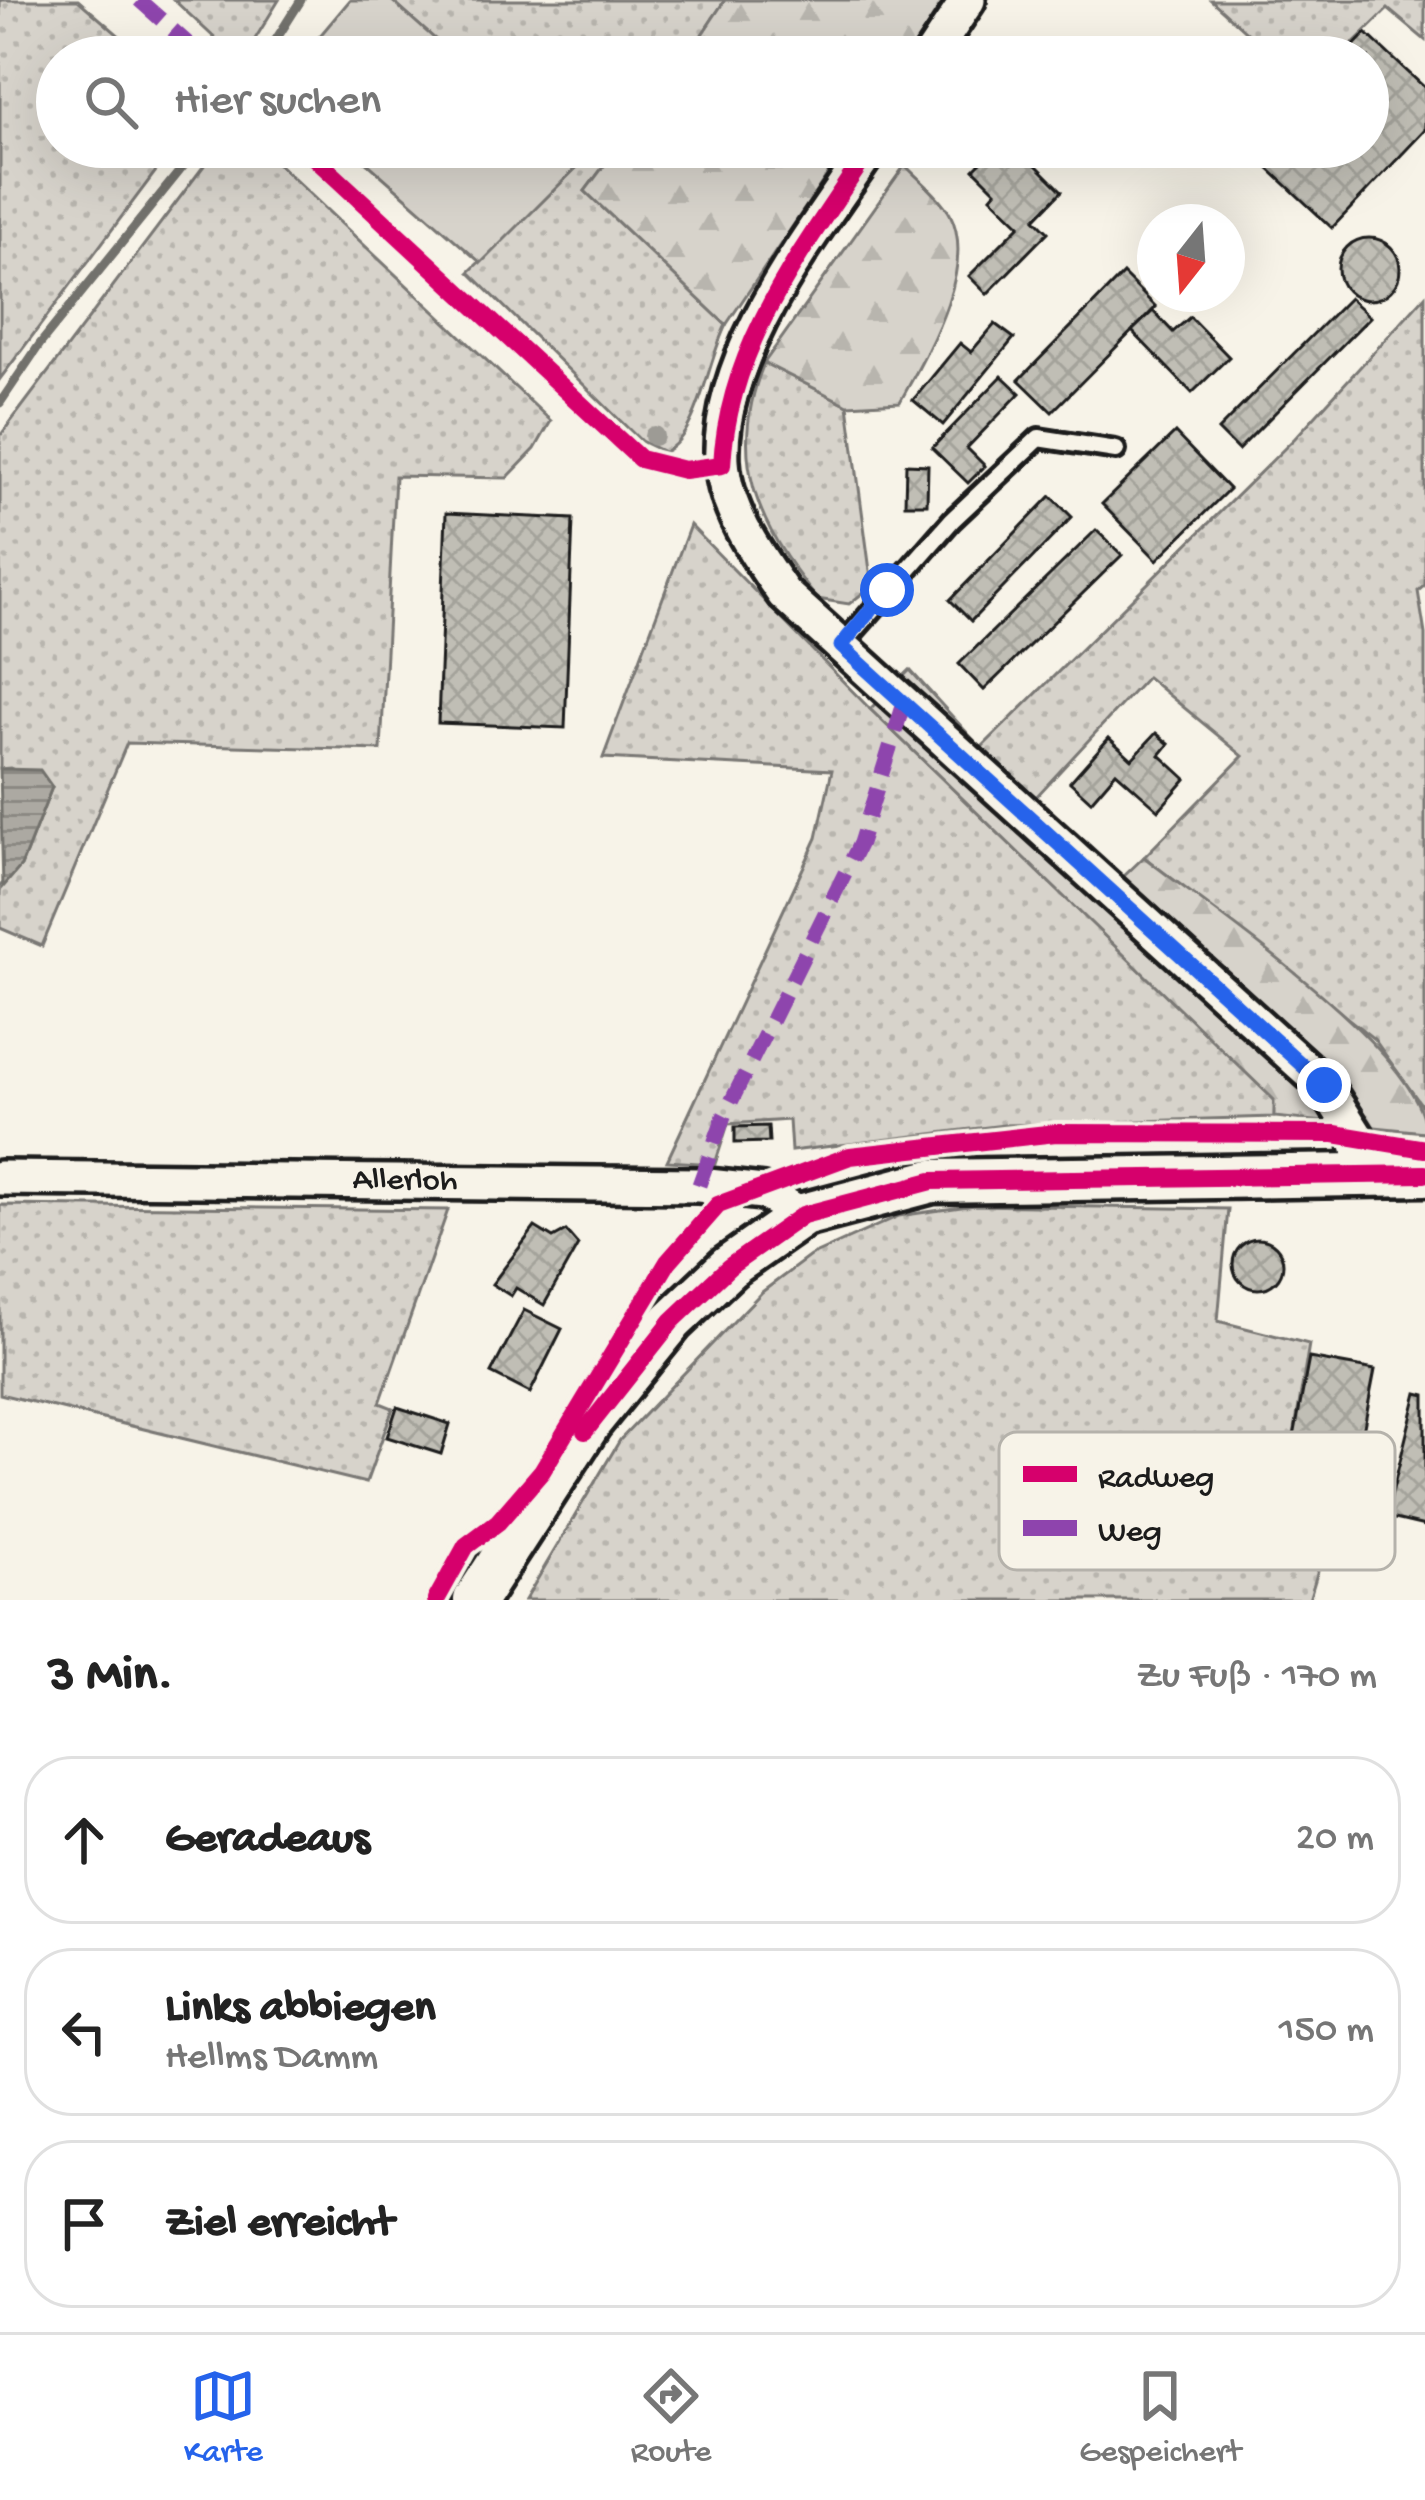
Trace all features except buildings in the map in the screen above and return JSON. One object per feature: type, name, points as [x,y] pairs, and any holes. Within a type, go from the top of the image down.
[{"type":"street","points":[[944,36],[968,0]]},
{"type":"street","points":[[857,168],[795,262],[743,356],[724,413],[722,465],[744,536],[784,594],[1324,1085],[1357,1137],[1363,1174]]},
{"type":"street","points":[[475,1600],[590,1421],[672,1321],[729,1267],[802,1215],[932,1181],[1425,1174]]},
{"type":"street","name":"Allerloh","points":[[0,1178],[699,1186],[763,1192],[802,1215]]},
{"type":"lane","points":[[841,646],[952,520],[1011,459],[1039,438],[1116,450]]},
{"type":"green space","points":[[0,0],[78,0],[120,36],[36,36],[36,168],[158,168],[0,379]]},
{"type":"green space","points":[[174,0],[279,0],[257,36],[213,36]]},
{"type":"green space","points":[[350,0],[391,0],[431,36],[320,36]]},
{"type":"green space","points":[[391,0],[725,0],[701,36],[431,36]]},
{"type":"green space","points":[[725,0],[946,0],[921,36],[701,36]]},
{"type":"green space","points":[[1211,0],[1425,0],[1425,40],[1388,9],[1360,36],[1251,36]]},
{"type":"green space","points":[[202,168],[282,168],[551,421],[535,449],[507,478],[395,476],[381,750],[127,743],[42,946],[0,928],[0,886],[21,866],[52,787],[10,768],[0,769],[0,436]]},
{"type":"green space","points":[[373,168],[576,168],[481,263]]},
{"type":"green space","points":[[576,168],[602,168],[585,191],[726,325],[686,431],[664,452],[641,441],[469,272]]},
{"type":"green space","points":[[602,168],[832,168],[726,325],[585,191]]},
{"type":"green space","points":[[903,168],[908,168],[950,214],[958,260],[945,311],[900,402],[848,405],[764,363]]},
{"type":"green space","points":[[1425,296],[1425,585],[1418,591],[1425,634],[1425,1110],[1374,1039],[1144,857],[1243,756],[1147,677],[1036,797],[981,748],[1295,438]]},
{"type":"green space","points":[[764,363],[848,405],[872,586],[849,604],[817,599],[778,544],[754,488],[748,429]]},
{"type":"green space","points":[[690,525],[870,709],[1275,1100],[1274,1117],[1004,1125],[791,1151],[789,1120],[728,1124],[715,1164],[667,1161],[817,838],[832,770],[603,758]]},
{"type":"green space","points":[[910,670],[981,748],[1123,877],[1144,857],[1309,984],[1390,1063],[1416,1100],[1425,1132],[1274,1117],[1274,1100],[870,709]]},
{"type":"green space","points":[[0,1205],[448,1210],[380,1403],[393,1408],[366,1483],[0,1394]]},
{"type":"green space","points":[[975,1205],[1228,1209],[1218,1321],[1309,1344],[1295,1432],[999,1432],[999,1570],[1318,1570],[1309,1600],[525,1600],[620,1440],[762,1292],[810,1256],[899,1216]]},
{"type":"shaded area","points":[[0,769],[40,770],[52,787],[21,866],[3,887]]},
{"type":"waterway","points":[[278,36],[301,0]]},
{"type":"waterway","points":[[0,403],[40,344],[182,168]]},
{"type":"marked path","points":[[139,0],[179,36]]},
{"type":"marked path","points":[[699,1185],[724,1116],[860,843],[904,703]]},
{"type":"cycle path","points":[[326,168],[640,459],[684,470],[722,465],[727,420],[755,337],[774,297],[857,168]]},
{"type":"cycle path","points":[[436,1600],[466,1546],[498,1522],[542,1471],[668,1262],[718,1205],[850,1156],[1056,1133],[1335,1134],[1425,1149]]},
{"type":"cycle path","points":[[585,1431],[672,1321],[729,1267],[803,1215],[932,1181],[1425,1174]]},
{"type":"route","points":[[887,590],[841,646],[1324,1085]]}]
